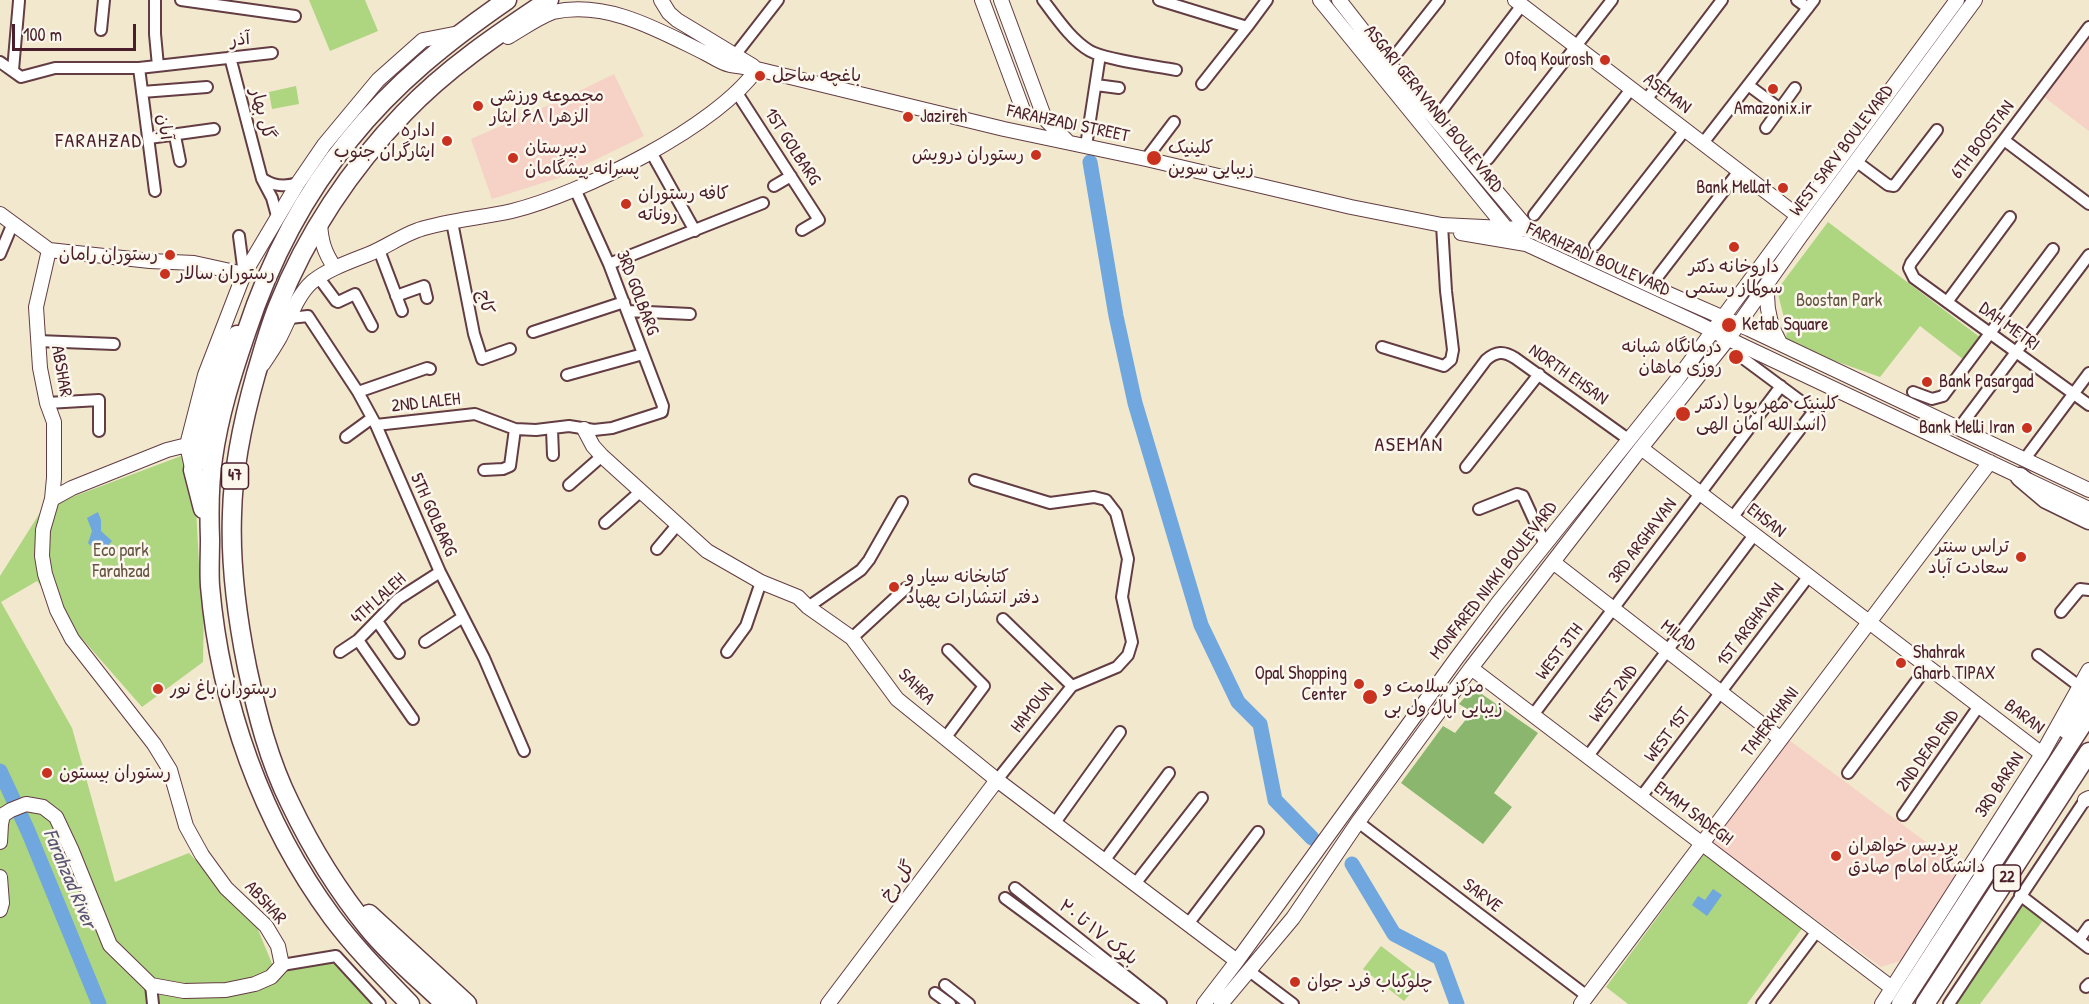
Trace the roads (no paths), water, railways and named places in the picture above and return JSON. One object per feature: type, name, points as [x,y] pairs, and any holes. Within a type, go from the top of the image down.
[{"type":"highway","name":"47","points":[[410,1004],[369,963],[331,916],[290,850],[267,806],[246,753],[221,660],[210,586],[209,492],[218,430],[233,372],[256,301],[291,226],[316,184],[350,139],[402,82],[459,33],[507,0]]},
{"type":"highway","name":"47","points":[[445,1004],[380,941],[340,889],[295,813],[277,774],[252,691],[239,630],[231,555],[232,513],[239,442],[255,378],[281,299],[320,222],[354,172],[404,113],[471,54],[549,0]]},
{"type":"highway","points":[[210,537],[193,470],[217,375],[223,359],[256,301]]},
{"type":"highway","points":[[2022,468],[2046,500],[2089,520]]},
{"type":"highway","points":[[2042,788],[2084,686]]},
{"type":"highway","name":"22","points":[[1897,996],[2042,788],[2089,714]]},
{"type":"highway","name":"22","points":[[1924,1004],[2089,752]]},
{"type":"highway","points":[[2061,795],[2074,788],[2089,767]]},
{"type":"highway","points":[[340,889],[416,955],[467,1004]]},
{"type":"street","points":[[101,30],[104,0]]},
{"type":"street","points":[[155,0],[158,66]]},
{"type":"street","points":[[180,0],[295,16]]},
{"type":"street","points":[[255,378],[305,289],[334,268],[379,250],[418,230],[529,206],[575,189],[651,152],[698,123],[737,93],[758,69],[677,20],[669,13],[661,0]]},
{"type":"street","points":[[736,54],[777,0]]},
{"type":"street","points":[[982,0],[1023,110]]},
{"type":"street","points":[[1001,0],[1045,119],[1069,143]]},
{"type":"street","points":[[1042,0],[1080,44],[1088,50],[1100,55],[1176,70]]},
{"type":"street","points":[[1159,0],[1247,27]]},
{"type":"street","points":[[1203,84],[1267,0]]},
{"type":"street","name":"ASGARI GERAVANDI BOULEVARD","points":[[1320,0],[1473,176],[1529,230]]},
{"type":"street","name":"ASGARI GERAVANDI BOULEVARD","points":[[1339,0],[1473,176],[1482,198],[1508,228],[1516,243]]},
{"type":"street","points":[[1397,53],[1439,0]]},
{"type":"street","points":[[1488,159],[1612,0]]},
{"type":"street","points":[[1646,100],[1722,0]]},
{"type":"street","points":[[1703,143],[1811,4],[1797,0]]},
{"type":"street","name":"WEST SARV BOULEVARD","points":[[1713,331],[1957,0]]},
{"type":"street","name":"WEST SARV BOULEVARD","points":[[1733,341],[1738,324],[1768,281],[1975,0]]},
{"type":"street","points":[[0,62],[13,70],[19,1]]},
{"type":"street","points":[[1443,109],[1518,2]]},
{"type":"street","name":"ASEMAN","points":[[1518,2],[1798,216]]},
{"type":"street","name":"FARAHZADI STREET","points":[[471,54],[552,13],[574,8],[595,7],[627,14],[729,65],[758,69],[1004,129],[1146,159],[1351,207],[1442,225]]},
{"type":"street","name":"6TH BOOSTAN","points":[[1911,275],[1909,268],[1911,263],[2089,27]]},
{"type":"street","points":[[193,470],[187,445],[205,375],[244,274],[277,216],[324,145],[378,80],[423,40],[459,33]]},
{"type":"street","name":"آذر","points":[[13,70],[21,77],[55,68],[139,68],[272,53]]},
{"type":"street","points":[[1086,146],[1100,55]]},
{"type":"street","name":"گل بهار","points":[[230,57],[262,179],[272,198],[277,216]]},
{"type":"street","name":"آبان","points":[[139,68],[155,191]]},
{"type":"street","points":[[1096,85],[1119,88]]},
{"type":"street","points":[[1748,85],[1779,108]]},
{"type":"street","points":[[142,92],[207,87]]},
{"type":"street","points":[[1766,128],[1796,88]]},
{"type":"street","points":[[1534,215],[1631,89]]},
{"type":"street","name":"1ST GOLBARG","points":[[737,93],[819,220],[802,230]]},
{"type":"street","points":[[1023,110],[1032,113],[1040,105]]},
{"type":"street","points":[[1004,129],[1017,120],[1023,110]]},
{"type":"street","points":[[1146,159],[1174,122]]},
{"type":"street","points":[[149,138],[214,129]]},
{"type":"street","points":[[1595,244],[1685,130]]},
{"type":"street","points":[[1857,162],[1888,185],[1894,186],[1938,130]]},
{"type":"street","points":[[175,135],[180,161]]},
{"type":"street","points":[[2004,140],[2089,204]]},
{"type":"street","points":[[651,152],[695,231]]},
{"type":"street","points":[[1659,275],[1739,171]]},
{"type":"street","points":[[774,186],[791,176]]},
{"type":"street","points":[[262,179],[268,183],[289,186],[298,183]]},
{"type":"street","name":"3RD GOLBARG","points":[[575,189],[609,264],[644,354],[663,411]]},
{"type":"street","points":[[1472,227],[1478,225],[1483,218],[1482,198]]},
{"type":"street","points":[[609,264],[763,204]]},
{"type":"street","points":[[0,214],[49,250],[150,261],[194,263],[244,274]]},
{"type":"street","points":[[1947,302],[2010,217]]},
{"type":"street","points":[[320,222],[321,242],[334,268]]},
{"type":"street","name":"کاج","points":[[452,222],[474,334],[482,359],[510,349]]},
{"type":"street","points":[[0,254],[13,223]]},
{"type":"street","points":[[1382,347],[1444,366],[1451,360],[1453,350],[1446,291],[1442,225]]},
{"type":"street","name":"FARAHZADI BOULEVARD","points":[[1442,225],[1529,230],[1738,324]]},
{"type":"street","name":"FARAHZADI BOULEVARD","points":[[1442,225],[1470,235],[1526,244],[1733,341]]},
{"type":"street","points":[[239,236],[244,274]]},
{"type":"street","points":[[1913,392],[1932,399],[1943,396],[2053,249]]},
{"type":"street","name":"ABSHAR","points":[[49,250],[36,307],[40,368],[47,403],[54,422],[52,499],[43,530],[42,556],[45,574],[57,610],[72,639],[154,744],[170,770],[186,826],[202,855],[226,888],[266,926],[278,946],[282,964]]},
{"type":"street","points":[[379,250],[402,311]]},
{"type":"street","points":[[1959,428],[2089,255]]},
{"type":"street","name":"DAH METRI","points":[[1911,275],[2089,405]]},
{"type":"street","points":[[319,278],[333,299],[338,302],[355,294],[372,326]]},
{"type":"street","points":[[1768,281],[1767,296],[1771,327],[1780,343]]},
{"type":"street","points":[[396,296],[423,286],[427,298]]},
{"type":"street","points":[[1662,308],[1672,306],[1674,302],[1669,294]]},
{"type":"street","points":[[533,332],[625,307],[690,314]]},
{"type":"street","name":"5TH GOLBARG","points":[[290,318],[308,316],[358,392],[374,421],[440,572],[484,658],[524,751]]},
{"type":"street","points":[[1738,324],[1959,428],[2089,509]]},
{"type":"street","name":"MONFARED NIAKI BOULEVARD","points":[[1221,1004],[1322,843],[1498,603],[1676,381],[1713,331]]},
{"type":"street","points":[[38,341],[114,344]]},
{"type":"street","points":[[1733,341],[1990,462],[2022,468],[2089,490]]},
{"type":"street","points":[[1732,518],[1814,411],[1744,359],[1733,341]]},
{"type":"street","name":"MONFARED NIAKI BOULEVARD","points":[[1204,1004],[1243,969],[1293,918],[1358,822],[1471,668],[1641,448],[1733,341]]},
{"type":"street","name":"NORTH EHSAN","points":[[1427,439],[1486,360],[1496,352],[1508,354],[1539,374],[1628,439]]},
{"type":"street","points":[[567,375],[644,354]]},
{"type":"street","points":[[358,392],[427,368],[430,369]]},
{"type":"street","points":[[1825,384],[1824,374],[1833,368]]},
{"type":"street","points":[[1466,467],[1539,374]]},
{"type":"street","points":[[2022,468],[2089,374]]},
{"type":"street","name":"3RD ARGHAVAN","points":[[1613,609],[1781,386]]},
{"type":"street","points":[[47,403],[99,400],[99,431]]},
{"type":"street","name":"2ND LALEH","points":[[374,421],[475,414],[515,429],[552,429],[569,426],[594,430],[612,428],[663,411]]},
{"type":"street","points":[[346,437],[374,421]]},
{"type":"street","points":[[484,470],[503,469],[510,466],[515,429]]},
{"type":"street","points":[[552,429],[553,455]]},
{"type":"street","name":"SAHRA","points":[[584,429],[593,446],[602,456],[706,550],[761,582],[798,597],[808,607],[852,638],[897,699],[1054,824],[1188,924],[1243,969],[1293,1004]]},
{"type":"street","points":[[52,499],[72,488],[168,450],[187,445]]},
{"type":"street","name":"EHSAN","points":[[1641,448],[1868,623]]},
{"type":"street","points":[[569,485],[602,456]]},
{"type":"street","name":"TAHERKHANI","points":[[1584,1000],[1990,462]]},
{"type":"street","name":"HAMOUN","points":[[975,480],[1050,503],[1094,497],[1106,500],[1116,513],[1128,559],[1122,597],[1132,642],[1128,655],[1117,666],[1072,686],[997,780]]},
{"type":"street","points":[[605,523],[641,491]]},
{"type":"street","points":[[1479,509],[1517,494],[1523,496],[1545,544]]},
{"type":"street","points":[[808,607],[861,570],[902,502]]},
{"type":"street","points":[[657,549],[678,524]]},
{"type":"street","name":"WEST 2ND","points":[[1588,756],[1754,535]]},
{"type":"street","name":"MILAD","points":[[1553,562],[1781,739]]},
{"type":"street","name":"4TH LALEH","points":[[340,652],[358,640],[398,599],[440,572]]},
{"type":"street","name":"1ST ARGHAVAN","points":[[1720,692],[1808,577]]},
{"type":"street","points":[[727,652],[746,626],[761,582]]},
{"type":"street","points":[[852,638],[906,588]]},
{"type":"street","points":[[2061,612],[2080,589],[2089,590]]},
{"type":"street","points":[[1498,603],[1498,609],[1502,615],[1515,612]]},
{"type":"street","name":"WEST 3TH","points":[[1533,715],[1613,609]]},
{"type":"street","points":[[425,642],[463,617]]},
{"type":"street","points":[[1003,619],[1072,686]]},
{"type":"street","points":[[377,621],[399,653]]},
{"type":"street","name":"BARAN","points":[[1868,623],[2042,754]]},
{"type":"street","points":[[358,640],[413,719]]},
{"type":"street","points":[[946,737],[984,686],[948,650]]},
{"type":"street","points":[[2037,655],[2084,686]]},
{"type":"street","points":[[1848,773],[1927,667]]},
{"type":"street","name":"EMAM SADEGH","points":[[1471,668],[1817,931],[1897,996]]},
{"type":"street","name":"3RD BARAN","points":[[1882,1004],[1897,996],[2084,686],[2089,670]]},
{"type":"street","name":"WEST 1ST","points":[[1641,797],[1720,692]]},
{"type":"street","name":"2ND DEAD END","points":[[1903,815],[1979,706]]},
{"type":"street","points":[[1054,824],[1120,732]]},
{"type":"street","points":[[1104,861],[1169,773]]},
{"type":"street","name":"گل رخ","points":[[828,1004],[997,780]]},
{"type":"street","points":[[1135,884],[1202,798]]},
{"type":"street","points":[[1949,1004],[2020,895],[2087,799]]},
{"type":"street","points":[[0,842],[3,815],[11,810],[26,804],[43,807],[56,817],[110,945],[151,985],[184,991],[226,990],[255,984],[271,977],[282,964],[336,956],[380,1004]]},
{"type":"street","name":"SARVE","points":[[1358,822],[1584,1000]]},
{"type":"street","points":[[1188,924],[1258,832]]},
{"type":"street","points":[[1322,843],[1333,838],[1338,842],[1338,853]]},
{"type":"street","points":[[0,877],[2,903],[0,910]]},
{"type":"street","name":"بلوک ۱۷ تا ۲۰","points":[[1015,888],[1161,1004]]},
{"type":"street","points":[[2020,895],[2089,948]]},
{"type":"street","points":[[1005,898],[1149,1004]]},
{"type":"street","points":[[2079,940],[2089,927]]},
{"type":"street","points":[[1762,1004],[1817,931]]},
{"type":"street","points":[[1229,1004],[1239,990],[1243,969]]},
{"type":"street","points":[[151,985],[153,1004]]},
{"type":"street","points":[[950,1004],[940,989],[969,1004]]},
{"type":"water","points":[[98,512],[101,531],[112,541],[100,554],[88,543],[92,531],[87,518]]},
{"type":"water","points":[[1713,889],[1722,895],[1707,916],[1692,905],[1698,896],[1705,900]]},
{"type":"waterway","points":[[1090,162],[1116,316],[1135,403],[1201,625],[1238,702],[1260,724],[1275,800],[1312,838]]},
{"type":"waterway","name":"Farahzad River","points":[[0,771],[28,831],[99,1004]]},
{"type":"waterway","points":[[1352,864],[1394,934],[1440,958],[1457,1004]]},
{"type":"place","name":"Ofoq Kourosh","points":[[1605,60]]},
{"type":"place","name":"باغچه ساحل","points":[[760,76]]},
{"type":"place","name":"Amazonix.ir","points":[[1773,89]]},
{"type":"place","name":"مجموعه ورزشی الزهرا ۶۸ ایثار","points":[[478,106]]},
{"type":"place","name":"Jazireh","points":[[908,117]]},
{"type":"place","name":"اداره ایثارگران جنوب","points":[[447,141]]},
{"type":"place","name":"رستوران درویش","points":[[1036,155]]},
{"type":"place","name":"دبیرستان پسرانه پیشگامان","points":[[513,158]]},
{"type":"place","name":"کلینیک زیبایی سوین","points":[[1154,158]]},
{"type":"place","name":"Bank Mellat","points":[[1783,188]]},
{"type":"place","name":"کافه رستوران روناته","points":[[626,204]]},
{"type":"place","name":"داروخانه دکتر سولماز رستمی","points":[[1734,247]]},
{"type":"place","name":"رستوران رامان","points":[[170,255]]},
{"type":"place","name":"رستوران سالار","points":[[165,274]]},
{"type":"place","name":"Ketab Square","points":[[1729,325]]},
{"type":"place","name":"درمانگاه شبانه روزی ماهان","points":[[1736,357]]},
{"type":"place","name":"Bank Pasargad","points":[[1927,382]]},
{"type":"place","name":"کلینیک مهر پویا (دکتر اسدالله امان الهی)","points":[[1683,414]]},
{"type":"place","name":"Bank Melli Iran","points":[[2027,428]]},
{"type":"place","name":"تراس سنتر سعادت آباد","points":[[2021,557]]},
{"type":"place","name":"کتابخانه سیار و دفتر انتشارات پهپاد","points":[[894,587]]},
{"type":"place","name":"Shahrak Gharb TIPAX","points":[[1901,663]]},
{"type":"place","name":"Opal Shopping Center","points":[[1359,684]]},
{"type":"place","name":"رستوران باغ نور","points":[[158,689]]},
{"type":"place","name":"مرکز سلامت و زیبایی اپال ول بی","points":[[1370,697]]},
{"type":"place","name":"رستوران بیستون","points":[[47,773]]},
{"type":"place","name":"پردیس خواهران دانشگاه امام صادق","points":[[1836,856]]},
{"type":"place","name":"چلوکباب فرد جوان","points":[[1295,982]]},
{"type":"district","name":"FARAHZAD","points":[[99,142]]},
{"type":"district","name":"ASEMAN","points":[[1409,446]]},
{"type":"park label","name":"Boostan Park","points":[[1839,301]]},
{"type":"park label","name":"Eco park Farahzad","points":[[121,561]]}]
